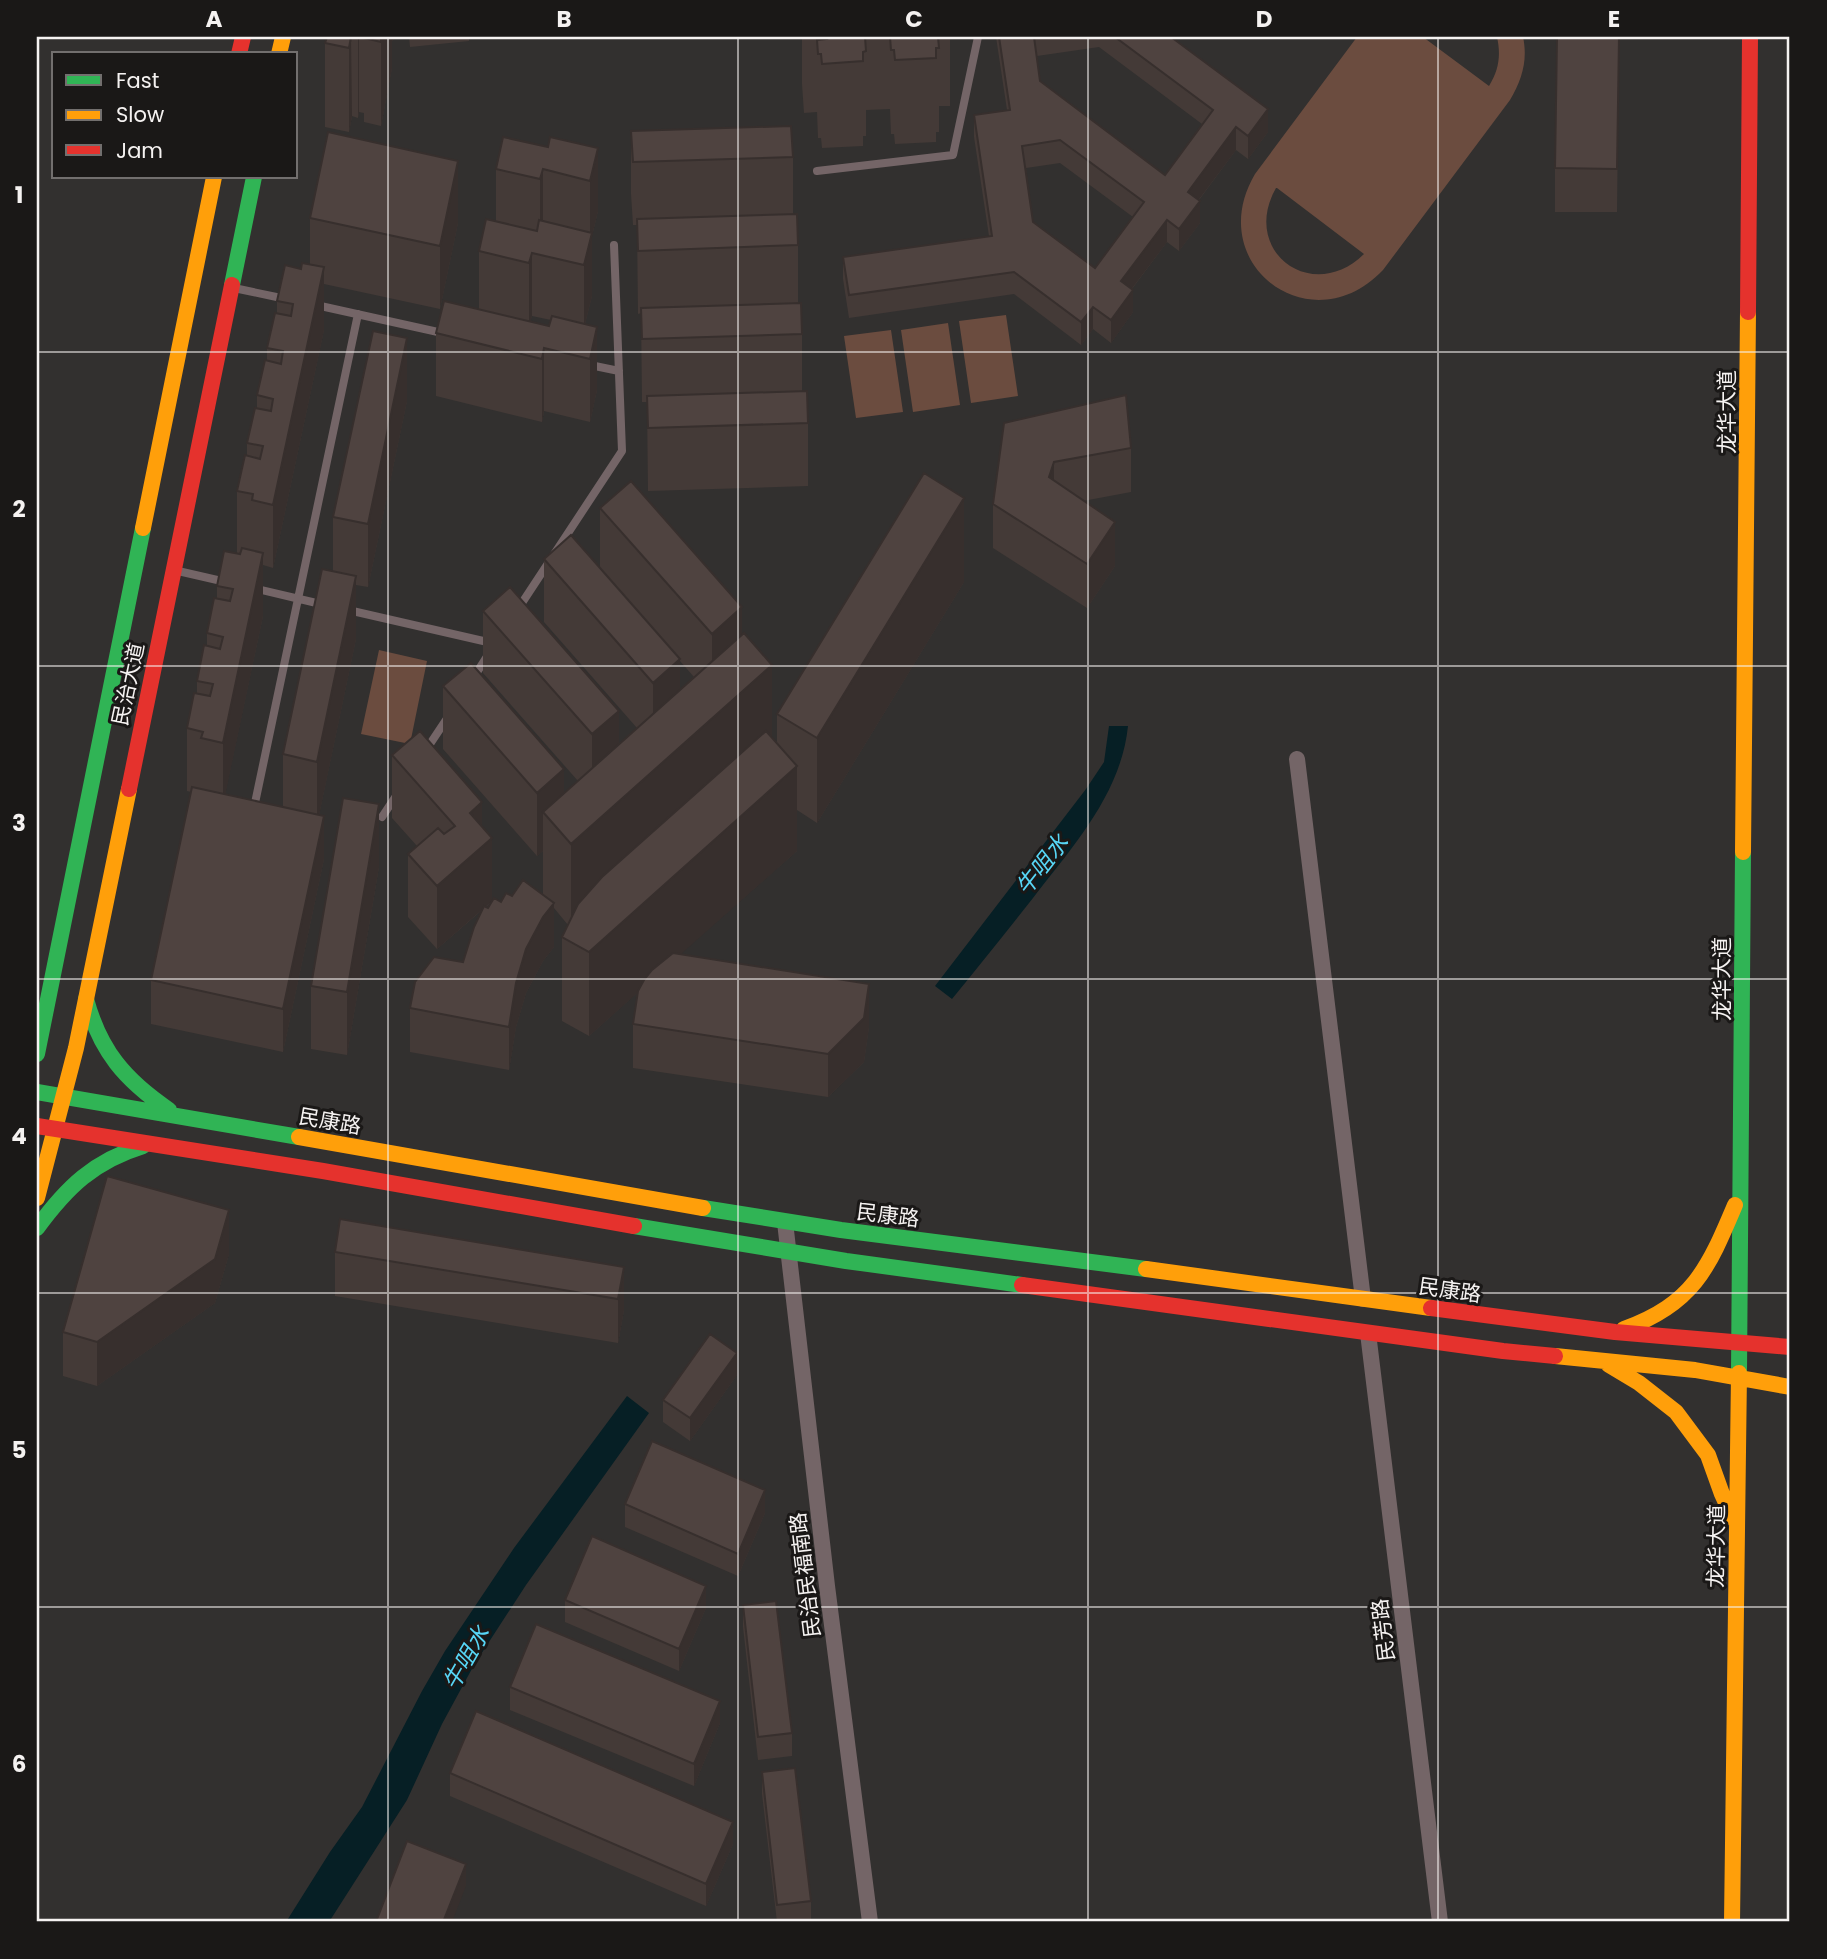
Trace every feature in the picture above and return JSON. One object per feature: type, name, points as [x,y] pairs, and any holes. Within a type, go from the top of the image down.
[{"type":"main road","name":"龙华大道","points":[[1731,1922],[1739,1378],[1750,37]]},
{"type":"main road","name":"民治大道","points":[[37,1054],[214,178]]},
{"type":"main road","name":"民治大道","points":[[37,1198],[76,1048],[254,178]]},
{"type":"main road","points":[[37,1009],[52,984]]},
{"type":"main road","points":[[85,996],[91,1020],[114,1061],[150,1098],[176,1115]]},
{"type":"main road","name":"民康路","points":[[37,1092],[785,1222],[1503,1320],[1790,1347]]},
{"type":"main road","points":[[37,1126],[323,1171],[789,1252],[1503,1351],[1695,1370],[1790,1387]]},
{"type":"main road","points":[[37,1228],[61,1196],[89,1169],[105,1158],[149,1144]]},
{"type":"main road","points":[[1615,1332],[1653,1318],[1684,1297],[1716,1248],[1740,1193]]},
{"type":"main road","points":[[1598,1360],[1639,1383],[1679,1416],[1709,1455],[1737,1533]]},
{"type":"street","points":[[1297,759],[1363,1299]]},
{"type":"street","name":"民治民福南路","points":[[785,1222],[870,1922]]},
{"type":"street","name":"民芳路","points":[[1368,1333],[1440,1922]]},
{"type":"lane","points":[[817,171],[953,155],[978,37]]},
{"type":"lane","points":[[510,621],[622,451],[614,245]]},
{"type":"lane","points":[[231,287],[295,301]]},
{"type":"lane","points":[[307,303],[463,337]]},
{"type":"lane","points":[[255,803],[358,314]]},
{"type":"lane","points":[[580,363],[619,371]]},
{"type":"lane","points":[[173,570],[235,584]]},
{"type":"lane","points":[[248,587],[495,644]]},
{"type":"lane","points":[[465,690],[503,632]]},
{"type":"lane","points":[[420,759],[450,713]]},
{"type":"lane","points":[[382,817],[405,782]]},
{"type":"shaded area","points":[[1357,37],[1423,37],[1489,86],[1498,62],[1497,37],[1523,37],[1523,70],[1510,100],[1383,270],[1355,291],[1325,300],[1297,297],[1272,284],[1253,264],[1243,238],[1242,207],[1255,174]],"holes":[[[1277,188],[1364,254],[1344,268],[1323,274],[1304,272],[1287,264],[1274,250],[1267,232],[1267,211]]]},
{"type":"shaded area","points":[[1006,315],[1018,396],[971,403],[959,321]]},
{"type":"shaded area","points":[[948,323],[960,405],[913,412],[901,330]]},
{"type":"shaded area","points":[[891,330],[903,412],[856,418],[844,336]]},
{"type":"shaded area","points":[[379,650],[427,661],[410,744],[361,734]]},
{"type":"water","name":"牛咀水","points":[[1109,726],[1128,726],[1124,751],[1116,774],[1093,818],[1064,859],[952,999],[935,986],[1086,789],[1104,762]]},
{"type":"water","name":"牛咀水","points":[[627,1396],[649,1413],[526,1585],[474,1665],[442,1724],[407,1800],[329,1922],[286,1922],[362,1807],[445,1651],[514,1548]]},
{"type":"building","points":[[327,37],[351,37],[349,48],[325,43]]},
{"type":"building","points":[[381,37],[381,42],[364,38]]},
{"type":"building","points":[[826,37],[865,37],[866,51],[863,52],[863,61],[822,64],[817,40],[827,39]]},
{"type":"building","points":[[890,37],[938,37],[936,58],[895,60]]},
{"type":"building","points":[[999,37],[1034,37],[1040,81],[1165,175],[1213,110],[1115,37],[1171,37],[1268,109],[1248,136],[1236,127],[1188,192],[1200,201],[1179,229],[1167,220],[1121,281],[1133,290],[1111,320],[1093,307],[1081,322],[1014,272],[849,295],[843,257],[992,236],[974,115],[1010,110]],"holes":[[[1060,140],[1144,202],[1095,268],[1033,222],[1022,146]]]},
{"type":"building","points":[[1557,37],[1619,37],[1617,169],[1555,168]]},
{"type":"building","points":[[791,126],[793,157],[633,162],[631,131]]},
{"type":"building","points":[[328,132],[458,161],[440,246],[310,218]]},
{"type":"building","points":[[503,137],[548,147],[550,137],[598,148],[590,181],[543,169],[540,179],[496,169]]},
{"type":"building","points":[[797,214],[798,245],[638,251],[637,219]]},
{"type":"building","points":[[486,219],[537,231],[539,220],[592,233],[584,265],[532,253],[529,263],[479,251]]},
{"type":"building","points":[[302,263],[324,267],[273,505],[252,500],[253,494],[237,491],[245,455],[260,459],[263,446],[247,443],[255,408],[271,411],[273,399],[257,395],[265,360],[281,364],[283,351],[267,348],[275,313],[291,316],[293,304],[277,301],[285,265],[301,269]]},
{"type":"building","points":[[444,301],[549,326],[552,316],[597,327],[590,359],[544,348],[542,359],[436,333]]},
{"type":"building","points":[[801,303],[802,334],[642,339],[641,308]]},
{"type":"building","points":[[373,331],[407,338],[368,524],[333,517]]},
{"type":"building","points":[[807,391],[808,423],[648,428],[647,396]]},
{"type":"building","points":[[1126,395],[1131,448],[1054,462],[1049,477],[1115,522],[1087,564],[993,504],[1004,423]]},
{"type":"building","points":[[924,473],[964,498],[817,738],[777,714]]},
{"type":"building","points":[[631,481],[742,607],[712,634],[600,508]]},
{"type":"building","points":[[571,535],[680,659],[653,683],[544,559]]},
{"type":"building","points":[[242,548],[263,553],[223,743],[201,738],[203,732],[187,728],[194,693],[210,696],[213,684],[197,681],[204,645],[220,649],[223,637],[207,633],[214,598],[230,601],[233,589],[217,586],[224,551],[240,554]]},
{"type":"building","points":[[322,569],[356,576],[317,762],[283,754]]},
{"type":"building","points":[[510,587],[619,711],[592,734],[483,611]]},
{"type":"building","points":[[744,633],[772,665],[571,844],[543,812]]},
{"type":"building","points":[[471,663],[564,769],[537,793],[443,686]]},
{"type":"building","points":[[420,731],[482,802],[470,813],[492,838],[437,886],[408,854],[438,828],[444,834],[455,826],[392,755]]},
{"type":"building","points":[[766,731],[797,766],[589,952],[562,937],[578,904],[602,877]]},
{"type":"building","points":[[192,787],[324,816],[283,1009],[151,980]]},
{"type":"building","points":[[343,798],[379,804],[347,992],[311,986]]},
{"type":"building","points":[[523,880],[554,903],[543,917],[526,949],[516,983],[509,1027],[410,1008],[415,982],[434,957],[463,962],[484,906],[488,908],[494,898],[501,902],[506,893],[512,896]]},
{"type":"building","points":[[673,953],[869,984],[864,1018],[828,1054],[633,1024],[638,991],[644,980]]},
{"type":"building","points":[[107,1176],[229,1210],[215,1259],[97,1342],[63,1332]]},
{"type":"building","points":[[340,1219],[624,1267],[618,1299],[335,1252]]},
{"type":"building","points":[[710,1334],[737,1353],[690,1418],[663,1400]]},
{"type":"building","points":[[652,1441],[765,1490],[738,1554],[625,1504]]},
{"type":"building","points":[[592,1536],[706,1586],[679,1649],[565,1600]]},
{"type":"building","points":[[776,1601],[792,1733],[758,1737],[743,1605]]},
{"type":"building","points":[[536,1624],[720,1701],[694,1764],[510,1687]]},
{"type":"building","points":[[476,1711],[733,1822],[706,1884],[450,1773]]},
{"type":"building","points":[[795,1768],[811,1901],[777,1905],[762,1772]]},
{"type":"building","points":[[407,1841],[466,1864],[443,1922],[376,1922]]},
{"type":"traffic: fast","points":[[232,285],[254,178]]},
{"type":"traffic: fast","points":[[37,1054],[143,528]]},
{"type":"traffic: fast","points":[[1739,1373],[1743,852]]},
{"type":"traffic: fast","points":[[86,999],[99,1034],[116,1063],[139,1087],[169,1110]]},
{"type":"traffic: fast","points":[[37,1092],[299,1137]]},
{"type":"traffic: fast","points":[[37,1228],[59,1200],[83,1177],[110,1159],[143,1146]]},
{"type":"traffic: fast","points":[[703,1208],[841,1230],[1146,1269]]},
{"type":"traffic: fast","points":[[634,1226],[846,1261],[1022,1285]]},
{"type":"traffic: slow","points":[[279,52],[283,37]]},
{"type":"traffic: slow","points":[[143,528],[214,178]]},
{"type":"traffic: slow","points":[[1743,852],[1748,312]]},
{"type":"traffic: slow","points":[[37,1198],[76,1048],[129,789]]},
{"type":"traffic: slow","points":[[299,1137],[703,1208]]},
{"type":"traffic: slow","points":[[1624,1329],[1667,1308],[1695,1282],[1716,1248],[1735,1205]]},
{"type":"traffic: slow","points":[[1146,1269],[1431,1308]]},
{"type":"traffic: slow","points":[[1555,1356],[1695,1370],[1790,1387]]},
{"type":"traffic: slow","points":[[1609,1365],[1639,1383],[1676,1412],[1708,1455],[1733,1518]]},
{"type":"traffic: slow","points":[[1732,1922],[1739,1373]]},
{"type":"traffic: jam","points":[[239,52],[243,37]]},
{"type":"traffic: jam","points":[[1748,312],[1750,37]]},
{"type":"traffic: jam","points":[[129,789],[232,285]]},
{"type":"traffic: jam","points":[[37,1126],[323,1171],[634,1226]]},
{"type":"traffic: jam","points":[[1022,1285],[1555,1356]]},
{"type":"traffic: jam","points":[[1431,1308],[1615,1332],[1790,1347]]}]
